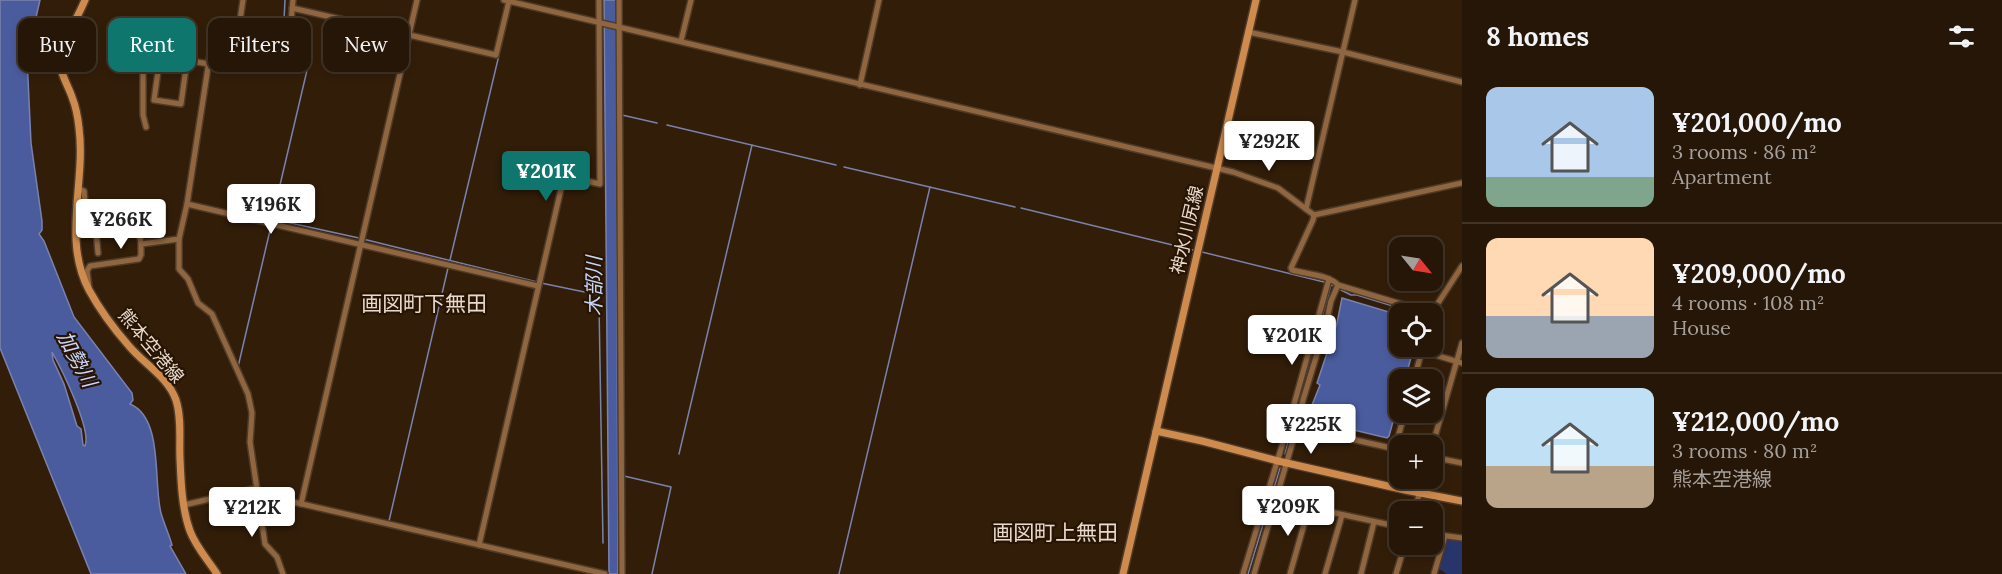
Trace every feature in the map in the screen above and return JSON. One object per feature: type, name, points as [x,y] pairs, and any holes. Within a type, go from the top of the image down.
[{"type":"main road","name":"熊本空港線","points":[[86,0],[60,60],[61,70],[75,105],[80,131],[76,246],[79,268],[88,289],[128,345],[171,388],[179,412],[184,505],[190,531],[217,574]]},
{"type":"main road","name":"神水川尻線","points":[[1156,431],[1256,0]]},
{"type":"main road","points":[[1123,574],[1156,431],[1419,494],[1462,501]]},
{"type":"street","points":[[240,18],[243,0]]},
{"type":"street","points":[[291,18],[292,0]]},
{"type":"street","points":[[417,0],[409,35],[496,55],[506,1],[1233,172],[1278,188],[1314,215],[1462,183]]},
{"type":"street","points":[[479,544],[564,176],[600,184],[599,0]]},
{"type":"street","points":[[619,0],[622,574]]},
{"type":"street","points":[[681,41],[691,0]]},
{"type":"street","points":[[860,85],[879,0]]},
{"type":"street","points":[[1306,209],[1355,0]]},
{"type":"street","points":[[292,8],[335,18]]},
{"type":"street","points":[[1248,32],[1343,52],[1462,82]]},
{"type":"street","points":[[196,62],[208,64],[188,204],[179,239],[179,269],[188,279],[198,303],[212,314],[248,394],[252,414],[250,442],[265,544],[277,557],[283,574]]},
{"type":"street","points":[[143,72],[143,116],[146,127]]},
{"type":"street","points":[[158,72],[154,100],[181,104],[185,72]]},
{"type":"street","points":[[301,504],[400,72]]},
{"type":"street","points":[[79,189],[84,191],[85,202],[89,208],[133,206],[138,215],[141,244],[140,259],[90,266],[88,268],[90,285],[88,289]]},
{"type":"street","points":[[188,204],[538,286]]},
{"type":"street","points":[[1314,215],[1291,269],[1329,279],[1338,285],[1398,303]]},
{"type":"street","points":[[98,253],[96,231],[139,228]]},
{"type":"street","points":[[141,244],[179,239]]},
{"type":"street","points":[[1438,303],[1462,266]]},
{"type":"street","points":[[1243,574],[1329,279]]},
{"type":"street","points":[[1254,574],[1331,301],[1338,285]]},
{"type":"street","points":[[1436,435],[1459,362],[1462,343]]},
{"type":"street","points":[[1443,356],[1459,362]]},
{"type":"street","points":[[1297,426],[1389,447]]},
{"type":"street","points":[[1443,459],[1462,463]]},
{"type":"street","points":[[184,505],[253,489],[263,495],[605,574]]},
{"type":"street","points":[[1417,501],[1421,489]]},
{"type":"street","points":[[1275,500],[1389,525]]},
{"type":"street","points":[[1290,574],[1309,507]]},
{"type":"street","points":[[1325,574],[1342,515]]},
{"type":"street","points":[[1361,574],[1374,522]]},
{"type":"street","points":[[1442,574],[1434,572],[1444,536],[1462,538]]},
{"type":"street","points":[[1396,574],[1402,555]]},
{"type":"shaded area","points":[[1449,539],[1462,541],[1462,574],[1447,574],[1439,569],[1446,541]]},
{"type":"water","name":"加勢川","points":[[0,0],[40,0],[36,18],[18,18],[18,72],[28,72],[31,143],[42,221],[42,230],[39,234],[44,241],[74,317],[132,393],[133,400],[130,404],[141,412],[148,423],[153,437],[161,513],[172,545],[170,546],[186,574],[91,574],[0,348]],"holes":[[[52,352],[84,427],[85,446],[81,429],[77,426]]]},
{"type":"water","points":[[604,0],[616,0],[618,574],[609,574]]},
{"type":"water","points":[[1342,298],[1389,312],[1389,357],[1411,357],[1408,369],[1389,369],[1389,423],[1393,423],[1387,438],[1320,422],[1324,408],[1312,405],[1320,385],[1317,383],[1337,323]]},
{"type":"waterway","points":[[284,18],[285,0]]},
{"type":"waterway","points":[[450,260],[499,55]]},
{"type":"waterway","points":[[307,72],[272,219],[359,238]]},
{"type":"waterway","points":[[622,115],[657,123]]},
{"type":"waterway","points":[[667,125],[836,165]]},
{"type":"waterway","points":[[679,454],[752,145]]},
{"type":"waterway","points":[[844,167],[1015,207]]},
{"type":"waterway","points":[[839,574],[930,187]]},
{"type":"waterway","points":[[1021,208],[1193,250]]},
{"type":"waterway","points":[[238,367],[271,226]]},
{"type":"waterway","points":[[363,239],[537,282]]},
{"type":"waterway","points":[[1202,252],[1324,282]]},
{"type":"waterway","points":[[389,521],[448,268]]},
{"type":"waterway","name":"木部川","points":[[541,283],[599,295]]},
{"type":"waterway","points":[[1304,380],[1331,285],[1334,286]]},
{"type":"waterway","points":[[1341,290],[1351,295],[1389,305]]},
{"type":"waterway","name":"木部川","points":[[599,304],[603,543]]},
{"type":"waterway","points":[[1285,454],[1300,393]]},
{"type":"waterway","points":[[1248,574],[1280,468]]},
{"type":"waterway","points":[[624,476],[671,487],[652,574]]},
{"type":"district","name":"画図町下無田","points":[[424,304]]},
{"type":"district","name":"画図町上無田","points":[[1055,533]]}]
